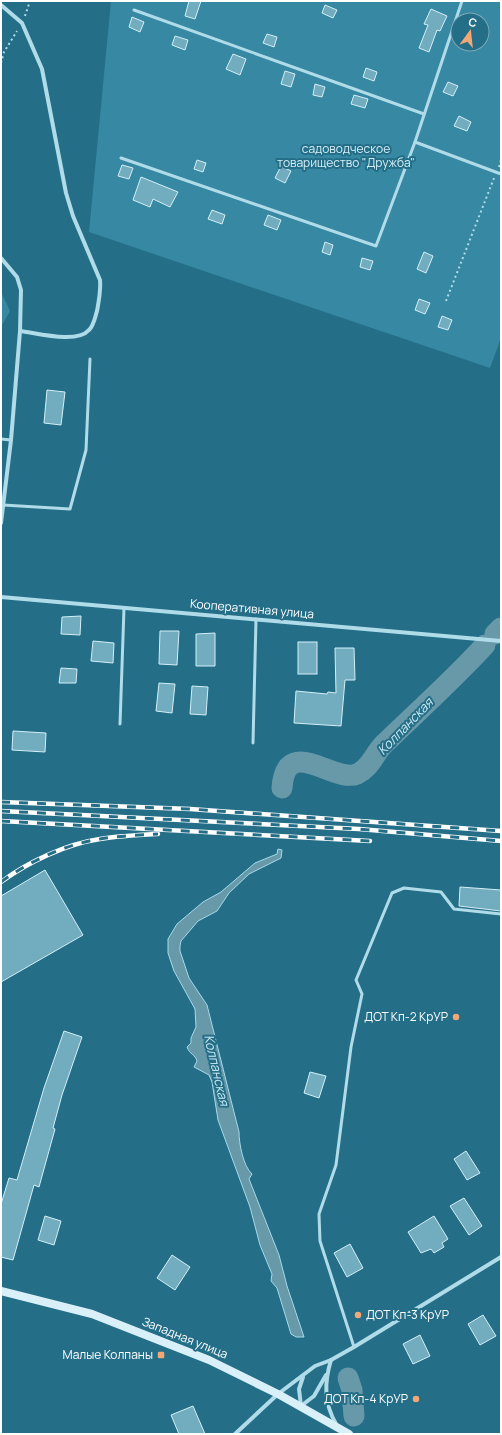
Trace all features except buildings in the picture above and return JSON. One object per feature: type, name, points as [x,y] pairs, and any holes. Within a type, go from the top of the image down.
[{"type":"main road","name":"Западная улица","points":[[1,1291],[92,1314],[209,1360],[301,1406],[349,1434]]},
{"type":"street","points":[[1,4],[22,23],[33,44],[42,69],[66,193],[73,216],[84,238],[100,280],[101,292],[95,321],[89,331],[79,336],[68,338],[20,331]]},
{"type":"street","points":[[1,258],[5,260],[17,277],[21,290],[20,331],[11,440],[1,523]]},
{"type":"street","name":"Кооперативная улица","points":[[1,597],[501,641]]},
{"type":"street","points":[[236,1434],[278,1394],[315,1366],[331,1360],[354,1347],[501,1257]]},
{"type":"street","points":[[301,1406],[314,1396],[321,1387],[331,1360]]},
{"type":"street","points":[[301,1406],[299,1388],[304,1375]]},
{"type":"street","points":[[326,1375],[327,1403],[338,1428]]},
{"type":"lane","points":[[121,158],[376,246],[415,142],[462,1]]},
{"type":"lane","points":[[134,10],[424,114]]},
{"type":"lane","points":[[415,142],[501,174]]},
{"type":"lane","points":[[3,505],[70,509],[86,450],[90,359]]},
{"type":"lane","points":[[1,439],[11,440]]},
{"type":"lane","points":[[120,724],[124,608]]},
{"type":"lane","points":[[253,743],[256,619]]},
{"type":"lane","points":[[354,1347],[320,1241],[319,1214],[336,1165],[348,1062],[362,994],[356,980],[392,893],[404,888],[441,892],[454,909],[501,914]]},
{"type":"path","points":[[1,63],[4,52],[22,23],[30,1]]},
{"type":"path","points":[[446,301],[501,160]]},
{"type":"green space","name":"садоводческое товарищество \"Дружба\"","points":[[111,1],[501,1],[501,338],[490,368],[89,232]]},
{"type":"green space","points":[[1,292],[10,311],[1,327]]},
{"type":"water","points":[[278,849],[282,850],[281,858],[249,874],[229,893],[217,911],[198,921],[181,941],[180,951],[189,978],[207,1005],[239,1132],[242,1154],[246,1166],[252,1174],[249,1179],[279,1255],[287,1286],[304,1337],[296,1337],[291,1334],[277,1288],[271,1281],[272,1274],[260,1245],[250,1207],[218,1120],[212,1082],[209,1075],[194,1067],[197,1061],[187,1047],[191,1043],[191,1038],[196,1027],[195,1009],[174,971],[168,953],[168,939],[177,924],[203,902],[221,892],[255,863],[277,854]]},
{"type":"water","points":[[351,1378],[358,1386],[361,1396],[360,1406],[354,1416],[348,1409],[344,1395],[344,1380]]},
{"type":"waterway","name":"Колпанская","points":[[495,634],[501,628]]},
{"type":"waterway","name":"Колпанская","points":[[485,645],[495,634]]},
{"type":"waterway","name":"Колпанская","points":[[282,788],[285,772],[292,764],[301,762],[347,775],[357,774],[362,771],[369,765],[383,745],[448,683],[485,645]]},
{"type":"waterway","name":"Колпанская","points":[[348,1378],[352,1390],[354,1416]]},
{"type":"railway","points":[[1,802],[190,809],[501,831]]},
{"type":"railway","points":[[1,811],[359,829],[501,841]]},
{"type":"railway","points":[[1,821],[370,841]]},
{"type":"railway","points":[[1,882],[35,861],[87,841],[158,834]]},
{"type":"place","name":"ДОТ Кп-2 КрУР","points":[[456,1017]]},
{"type":"place","name":"ДОТ Кп-3 КрУР","points":[[358,1315]]},
{"type":"place","name":"Малые Колпаны","points":[[161,1355]]},
{"type":"place","name":"ДОТ Кп-4 КрУР","points":[[416,1399]]}]
